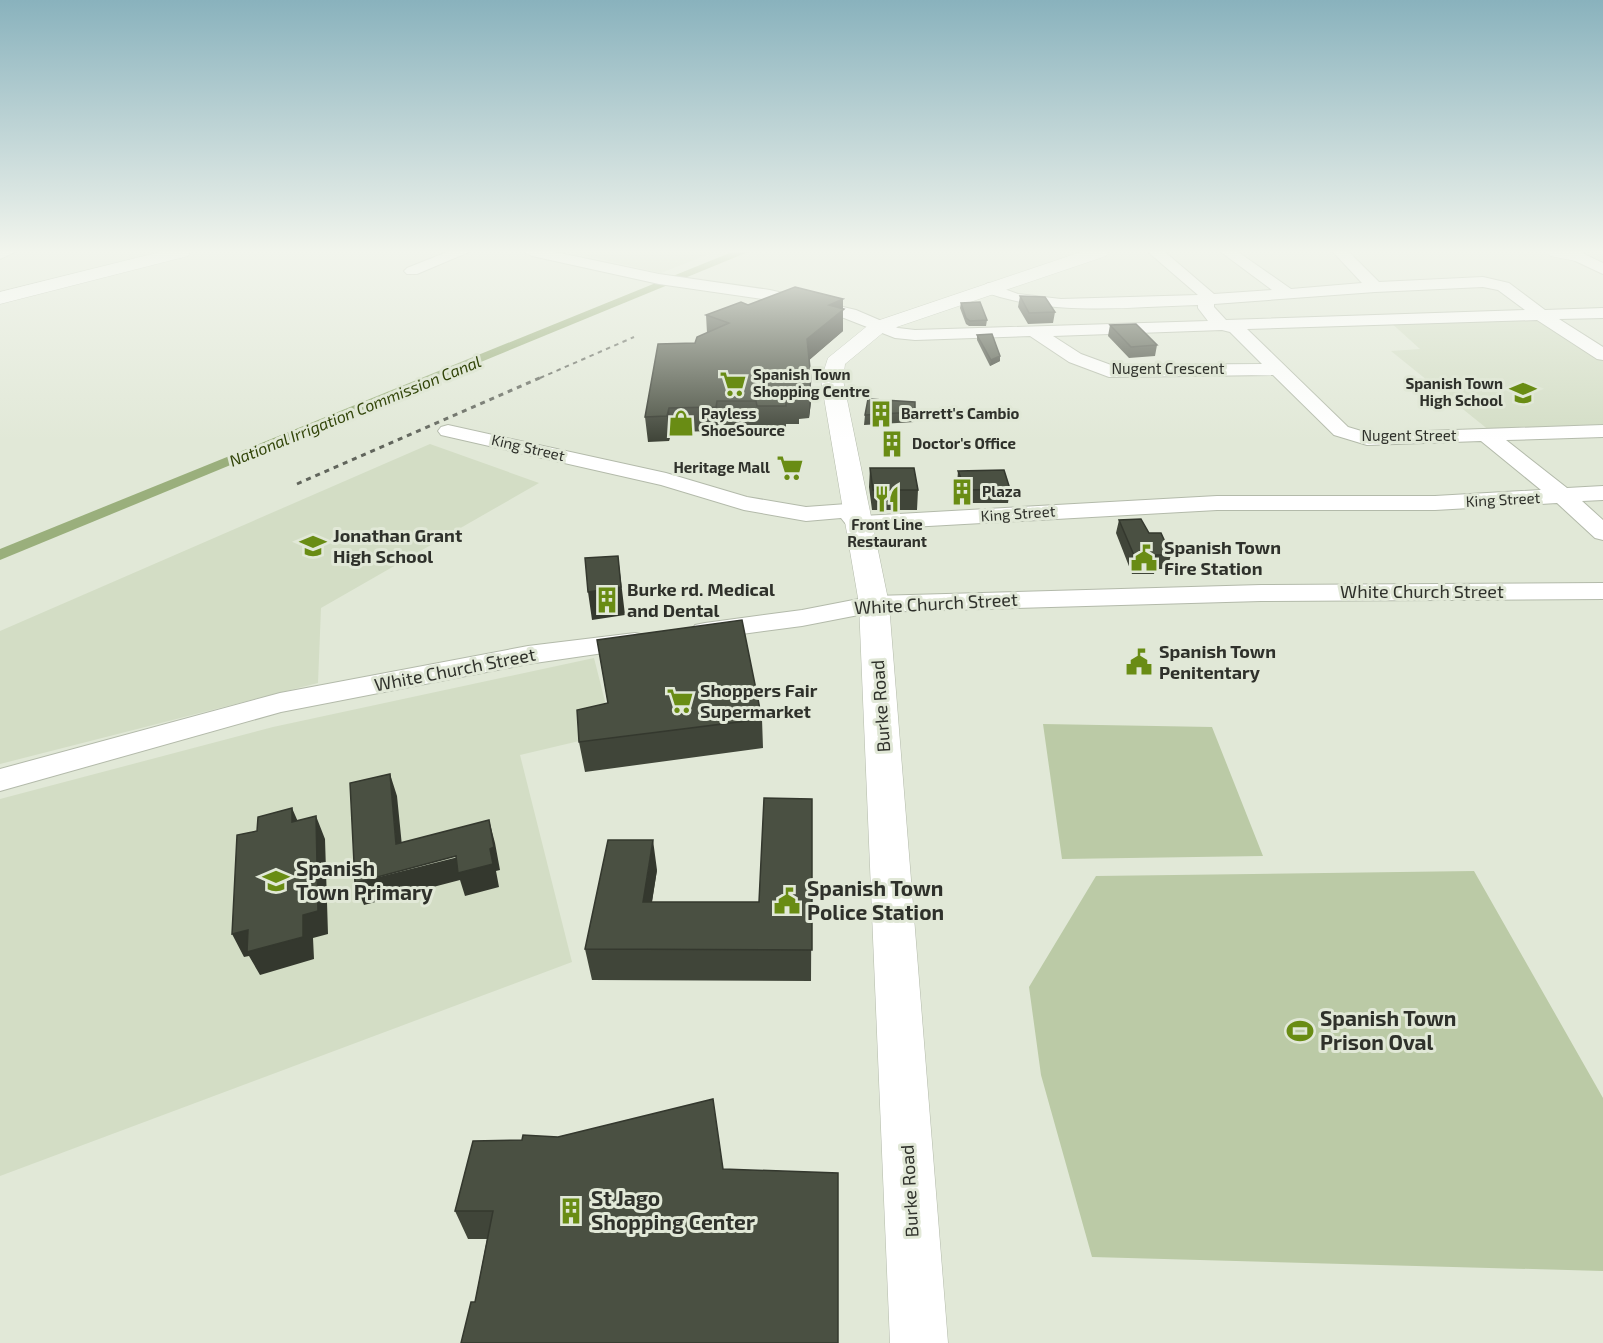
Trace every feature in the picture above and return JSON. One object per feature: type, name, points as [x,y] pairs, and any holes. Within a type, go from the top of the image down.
[{"type":"main road","name":"Burke Road","points":[[913,315],[878,327],[835,362],[832,380],[874,604],[919,1343]]},
{"type":"street","points":[[851,315],[895,333],[915,335],[1551,315]]},
{"type":"street","points":[[1212,315],[1221,325]]},
{"type":"street","points":[[1541,315],[1603,355]]},
{"type":"street","name":"Nugent Street","points":[[1221,325],[1236,328],[1341,431],[1351,435],[1367,439],[1603,430]]},
{"type":"street","name":"Nugent Crescent","points":[[1032,330],[1075,358],[1109,371],[1278,369]]},
{"type":"street","name":"King Street","points":[[448,430],[666,480],[744,503],[806,514],[847,511],[857,523],[1217,503],[1435,503],[1603,494]]},
{"type":"street","points":[[1486,435],[1564,497],[1603,533]]},
{"type":"street","name":"White Church Street","points":[[0,780],[280,703],[528,655],[802,618],[874,604],[1261,593],[1603,591]]},
{"type":"shaded area","name":"Spanish Town High School","points":[[1538,317],[1603,361],[1603,425],[1490,431],[1391,351],[1420,349],[1389,321]]},
{"type":"shaded area","name":"Jonathan Grant High School","points":[[430,444],[539,483],[321,608],[318,683],[0,764],[0,631]]},
{"type":"shaded area","name":"Spanish Town Primary","points":[[594,658],[613,733],[520,755],[572,962],[0,1176],[0,799],[273,727]]},
{"type":"shaded area","points":[[1043,724],[1212,727],[1263,856],[1062,859]]},
{"type":"shaded area","name":"Spanish Town Prison Oval","points":[[1474,871],[1603,1098],[1603,1271],[1092,1257],[1041,1075],[1029,987],[1096,876]]},
{"type":"building","name":"Spanish Town Shopping Centre","points":[[706,315],[837,315],[807,339],[811,378],[809,394],[798,394],[799,399],[786,399],[786,406],[757,406],[756,401],[717,401],[716,407],[669,408],[667,416],[645,417],[658,344],[695,343],[697,337],[729,323]]},
{"type":"building","points":[[965,315],[985,315],[987,320],[970,321]]},
{"type":"building","points":[[1136,324],[1157,345],[1131,347],[1110,325]]},
{"type":"building","points":[[992,334],[1000,356],[991,360],[977,335]]},
{"type":"building","points":[[868,399],[915,402],[915,412],[865,415]]},
{"type":"building","points":[[870,468],[914,468],[918,490],[873,490]]},
{"type":"building","points":[[1004,470],[1010,489],[966,490],[958,471]]},
{"type":"building","points":[[1141,519],[1149,533],[1161,533],[1171,555],[1155,555],[1157,560],[1136,560],[1119,520]]},
{"type":"building","points":[[618,556],[621,587],[588,592],[585,558]]},
{"type":"building","name":"Shoppers Fair Supermarket","points":[[742,620],[762,719],[579,742],[577,710],[608,703],[597,640]]},
{"type":"building","points":[[390,774],[396,844],[489,820],[494,847],[490,849],[493,864],[458,873],[456,856],[355,883],[350,783]]},
{"type":"building","name":"Spanish Town Police Station","points":[[764,798],[812,799],[812,950],[585,949],[608,840],[653,840],[643,902],[759,902]]},
{"type":"building","name":"Spanish Town Primary","points":[[292,808],[292,822],[316,816],[318,911],[303,915],[303,937],[247,952],[248,930],[232,934],[237,835],[257,831],[258,817]]},
{"type":"building","points":[[713,1099],[723,1169],[838,1173],[838,1343],[461,1343],[471,1302],[475,1302],[493,1211],[455,1211],[473,1141],[522,1140],[523,1135],[558,1137]]},
{"type":"waterway","name":"National Irrigation Commission Canal","points":[[0,555],[589,315]]},
{"type":"railway","points":[[540,378],[634,337]]},
{"type":"railway","points":[[297,484],[544,376]]},
{"type":"place","name":"Spanish Town Shopping Centre","points":[[733,384]]},
{"type":"place","name":"Spanish Town High School","points":[[1523,393]]},
{"type":"place","name":"Barrett's Cambio","points":[[881,414]]},
{"type":"place","name":"Payless ShoeSource","points":[[681,423]]},
{"type":"place","name":"Doctor's Office","points":[[892,444]]},
{"type":"place","name":"Heritage Mall","points":[[790,468]]},
{"type":"place","name":"Plaza","points":[[962,492]]},
{"type":"place","name":"Front Line Restaurant","points":[[887,499]]},
{"type":"place","name":"Jonathan Grant High School","points":[[313,546]]},
{"type":"place","name":"Spanish Town Fire Station","points":[[1144,558]]},
{"type":"place","name":"Burke rd. Medical and Dental","points":[[607,600]]},
{"type":"place","name":"Spanish Town Penitentary","points":[[1139,662]]},
{"type":"place","name":"Shoppers Fair Supermarket","points":[[680,701]]},
{"type":"place","name":"Spanish Town Primary","points":[[276,881]]},
{"type":"place","name":"Spanish Town Police Station","points":[[787,901]]},
{"type":"place","name":"Spanish Town Prison Oval","points":[[1300,1031]]},
{"type":"place","name":"St Jago Shopping Center","points":[[571,1211]]}]
